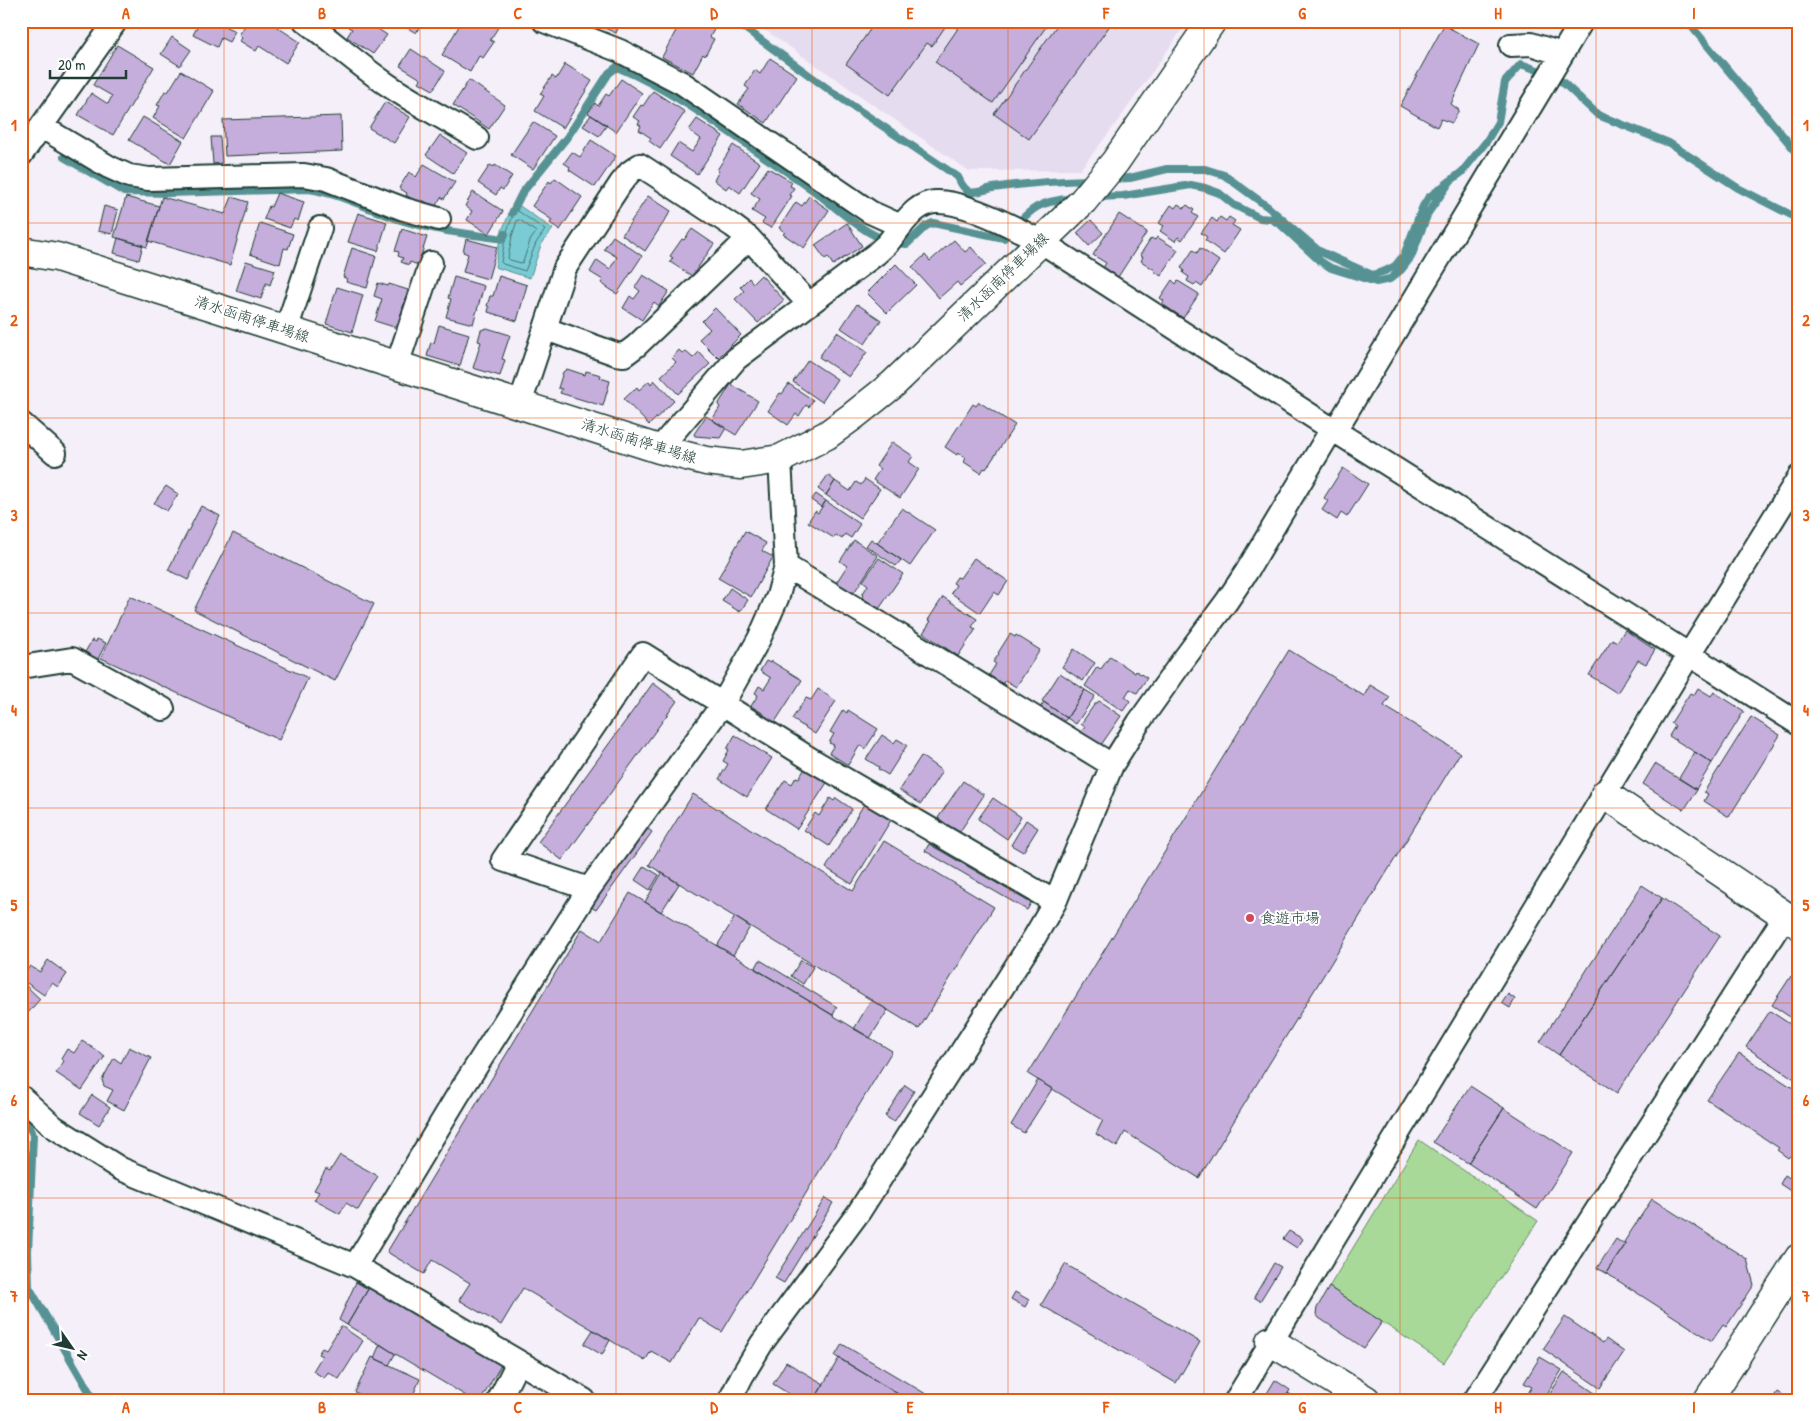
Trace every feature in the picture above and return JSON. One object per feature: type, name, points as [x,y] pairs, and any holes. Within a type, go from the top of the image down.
[{"type":"main road","name":"清水函南停車場線","points":[[21,251],[57,257],[659,450],[706,461],[741,465],[780,458],[827,435],[892,386],[1082,200],[1115,162],[1212,21]]},
{"type":"main road","points":[[1605,794],[1792,921]]},
{"type":"main road","points":[[1708,1400],[1799,1258]]},
{"type":"main road","points":[[1270,1341],[1366,1400]]},
{"type":"street","points":[[21,155],[116,21]]},
{"type":"street","points":[[305,21],[389,86],[477,138]]},
{"type":"street","points":[[544,21],[620,51],[682,83],[870,212],[901,226]]},
{"type":"street","points":[[730,1400],[762,1343],[859,1212],[1034,938],[1054,902],[1112,765],[1180,662],[1227,601],[1247,571],[1582,21]]},
{"type":"street","points":[[1511,45],[1531,44],[1562,54]]},
{"type":"street","points":[[42,127],[109,167],[129,176],[149,179],[304,175],[326,179],[404,210],[439,219]]},
{"type":"street","points":[[520,404],[565,268],[621,183],[630,172],[640,165],[662,177],[749,238],[809,304]]},
{"type":"street","points":[[659,450],[736,359],[876,254],[887,244],[916,209],[934,202],[951,204],[984,214],[1040,241],[1334,430],[1799,724]]},
{"type":"street","points":[[286,330],[320,228]]},
{"type":"street","points":[[546,329],[616,354],[624,355],[636,346],[749,238]]},
{"type":"street","points":[[397,365],[431,263]]},
{"type":"street","points":[[21,423],[55,453]]},
{"type":"street","points":[[355,1266],[458,1095],[589,889],[722,705],[759,639],[778,596],[786,566],[780,458]]},
{"type":"street","points":[[1236,1400],[1270,1341],[1688,655],[1799,477]]},
{"type":"street","points":[[786,566],[1112,765]]},
{"type":"street","points":[[589,889],[503,860],[643,654],[812,760],[1054,902]]},
{"type":"street","points":[[21,667],[72,659],[163,709]]},
{"type":"street","points":[[1475,1400],[1792,921]]},
{"type":"street","points":[[21,1097],[54,1127],[121,1169],[355,1266],[584,1400]]},
{"type":"street","points":[[499,1400],[518,1362]]},
{"type":"shaded area","points":[[752,21],[1188,21],[1118,121],[1080,170],[969,171]]},
{"type":"green space","points":[[1419,1140],[1538,1221],[1444,1363],[1329,1287]]},
{"type":"water","points":[[514,202],[553,229],[541,245],[530,278],[495,267],[501,233]]},
{"type":"building","points":[[160,21],[174,21],[170,27]]},
{"type":"building","points":[[200,21],[223,21],[227,23],[226,27],[235,31],[229,42],[221,38],[217,47],[193,35]]},
{"type":"building","points":[[242,21],[268,21],[300,42],[286,63],[259,46],[256,51],[240,41],[242,38],[239,35],[246,24]]},
{"type":"building","points":[[352,21],[366,21],[387,35],[373,54],[347,37],[352,29],[348,27]]},
{"type":"building","points":[[396,21],[423,21],[416,33]]},
{"type":"building","points":[[462,21],[491,21],[499,26],[490,40],[494,42],[483,58],[479,56],[470,72],[442,55]]},
{"type":"building","points":[[588,21],[621,21],[616,33]]},
{"type":"building","points":[[681,21],[718,22],[710,37],[714,39],[693,73],[662,57]]},
{"type":"building","points":[[876,21],[949,21],[932,46],[927,43],[890,95],[846,64]]},
{"type":"building","points":[[963,21],[1050,21],[993,103],[935,62]]},
{"type":"building","points":[[1060,21],[1113,21],[1029,139],[994,114]]},
{"type":"building","points":[[1444,25],[1479,44],[1451,104],[1459,110],[1452,123],[1441,119],[1437,127],[1400,106]]},
{"type":"building","points":[[172,37],[191,50],[180,66],[161,54]]},
{"type":"building","points":[[117,45],[154,67],[113,135],[78,115],[91,93],[108,104],[112,96],[93,85]]},
{"type":"building","points":[[411,49],[445,71],[433,90],[419,82],[421,79],[400,66]]},
{"type":"building","points":[[770,58],[797,76],[766,123],[738,104],[749,89],[745,86],[755,70],[760,74]]},
{"type":"building","points":[[565,64],[592,81],[563,128],[535,111],[544,96],[540,94],[552,76],[556,79]]},
{"type":"building","points":[[181,71],[214,91],[186,138],[153,118],[160,106],[157,105],[165,91],[168,92]]},
{"type":"building","points":[[621,79],[642,93],[616,132],[588,113],[595,103],[598,106],[606,94],[609,96]]},
{"type":"building","points":[[469,80],[505,105],[489,129],[453,105]]},
{"type":"building","points":[[653,91],[685,112],[660,149],[649,141],[651,138],[639,130],[641,126],[638,124],[640,121],[633,117]]},
{"type":"building","points":[[385,102],[410,117],[394,143],[369,128]]},
{"type":"building","points":[[591,115],[607,125],[599,136],[583,126]]},
{"type":"building","points":[[341,116],[342,151],[225,156],[223,120]]},
{"type":"building","points":[[143,117],[183,141],[170,164],[129,140]]},
{"type":"building","points":[[697,119],[723,136],[697,174],[670,156],[678,143],[692,152],[701,139],[689,130]]},
{"type":"building","points":[[533,122],[555,136],[533,169],[511,155]]},
{"type":"building","points":[[440,135],[467,153],[453,173],[426,155]]},
{"type":"building","points":[[211,137],[220,137],[222,163],[213,164]]},
{"type":"building","points":[[591,140],[616,156],[595,187],[569,170],[570,167],[564,163],[572,152],[580,157]]},
{"type":"building","points":[[733,145],[760,163],[740,193],[729,185],[726,189],[714,180],[719,171],[717,170]]},
{"type":"building","points":[[424,164],[455,182],[444,199],[441,197],[435,207],[422,200],[420,204],[399,188],[409,172],[416,177]]},
{"type":"building","points":[[490,165],[494,167],[495,165],[512,176],[503,190],[500,188],[496,195],[478,183]]},
{"type":"building","points":[[768,168],[792,182],[790,186],[794,188],[789,195],[792,196],[771,228],[762,223],[765,219],[752,211],[760,199],[751,193]]},
{"type":"building","points":[[555,178],[582,197],[560,230],[550,223],[552,220],[532,206],[549,181],[551,183]]},
{"type":"building","points":[[473,192],[503,211],[489,234],[467,220],[472,211],[465,206]]},
{"type":"building","points":[[277,193],[304,202],[298,221],[294,219],[290,228],[264,219]]},
{"type":"building","points":[[648,196],[671,211],[645,251],[622,235]]},
{"type":"building","points":[[809,196],[829,210],[804,248],[783,234],[785,232],[779,228],[796,202],[802,206]]},
{"type":"building","points":[[126,197],[159,206],[147,247],[114,237]]},
{"type":"building","points":[[162,197],[225,214],[232,197],[248,202],[230,265],[148,241]]},
{"type":"building","points":[[1178,204],[1184,208],[1187,205],[1194,210],[1192,213],[1198,217],[1182,240],[1178,237],[1175,241],[1160,231],[1164,226],[1159,223],[1171,205],[1175,208]]},
{"type":"building","points":[[104,206],[118,210],[112,234],[98,231]]},
{"type":"building","points":[[358,213],[387,222],[378,251],[348,242]]},
{"type":"building","points":[[1119,214],[1147,232],[1118,277],[1103,268],[1106,263],[1093,255]]},
{"type":"building","points":[[1220,217],[1226,221],[1229,217],[1235,221],[1232,225],[1240,230],[1224,254],[1205,240],[1207,237],[1201,233],[1212,218],[1217,222]]},
{"type":"building","points":[[1091,220],[1103,233],[1089,246],[1077,233]]},
{"type":"building","points":[[260,223],[293,234],[288,249],[284,248],[280,264],[250,254]]},
{"type":"building","points":[[847,223],[862,246],[833,265],[828,257],[825,259],[815,245]]},
{"type":"building","points":[[402,229],[427,237],[418,265],[410,262],[409,265],[401,262],[403,258],[398,256],[399,252],[395,251]]},
{"type":"building","points":[[692,229],[714,244],[692,276],[670,262],[673,258],[670,256]]},
{"type":"building","points":[[613,236],[642,256],[617,294],[601,283],[603,280],[590,272],[597,260],[610,269],[617,257],[604,249]]},
{"type":"building","points":[[1157,237],[1178,250],[1161,276],[1141,261],[1143,257],[1140,255],[1151,238],[1155,240]]},
{"type":"building","points":[[118,238],[143,245],[139,260],[114,253]]},
{"type":"building","points":[[466,239],[497,247],[488,279],[463,272],[468,254],[463,252]]},
{"type":"building","points":[[954,240],[965,252],[971,247],[986,264],[960,286],[957,282],[939,298],[912,267],[925,255],[930,261]]},
{"type":"building","points":[[352,248],[376,256],[367,288],[346,282],[347,279],[343,277]]},
{"type":"building","points":[[1200,248],[1219,261],[1202,287],[1187,281],[1189,277],[1183,273],[1184,270],[1181,268],[1193,250],[1197,253]]},
{"type":"building","points":[[246,261],[275,270],[270,285],[266,283],[261,299],[236,291]]},
{"type":"building","points":[[896,264],[916,285],[887,313],[867,293]]},
{"type":"building","points":[[643,275],[669,291],[659,306],[654,302],[642,320],[623,308],[630,296],[634,299],[640,291],[635,287]]},
{"type":"building","points":[[761,275],[784,300],[758,323],[735,299],[744,291],[740,287],[749,278],[753,283]]},
{"type":"building","points":[[499,276],[527,285],[517,321],[488,312],[489,307],[487,306],[490,296],[493,296]]},
{"type":"building","points":[[454,277],[484,286],[473,324],[446,317],[451,299],[448,298]]},
{"type":"building","points":[[1172,280],[1176,284],[1178,281],[1199,294],[1183,318],[1162,304],[1164,301],[1160,298]]},
{"type":"building","points":[[378,283],[388,286],[389,284],[408,290],[397,328],[375,321],[382,299],[374,296]]},
{"type":"building","points":[[337,287],[363,295],[352,332],[326,324]]},
{"type":"building","points":[[857,304],[881,320],[865,344],[841,328]]},
{"type":"building","points":[[715,308],[741,335],[718,358],[699,339],[710,329],[702,321]]},
{"type":"building","points":[[439,325],[469,334],[460,366],[427,356],[431,342],[434,343]]},
{"type":"building","points":[[487,328],[510,335],[502,359],[505,360],[500,376],[473,368],[481,342],[478,341],[481,330]]},
{"type":"building","points":[[837,332],[867,352],[849,377],[819,357]]},
{"type":"building","points":[[679,350],[682,353],[685,351],[693,358],[699,352],[710,364],[678,394],[661,376],[676,362],[672,358]]},
{"type":"building","points":[[808,360],[837,379],[822,402],[793,382]]},
{"type":"building","points":[[567,369],[585,375],[586,371],[601,375],[600,378],[610,381],[603,406],[560,393],[562,389],[558,388],[563,372]]},
{"type":"building","points":[[654,380],[674,401],[649,425],[624,399],[637,387],[639,390],[649,381],[651,384]]},
{"type":"building","points":[[731,384],[758,401],[736,435],[712,420],[720,407],[718,405]]},
{"type":"building","points":[[789,384],[813,400],[809,407],[806,405],[799,416],[796,414],[788,425],[768,411],[780,393],[782,394]]},
{"type":"building","points":[[979,402],[1015,425],[986,469],[984,468],[981,473],[964,462],[966,458],[958,453],[957,455],[945,447],[973,404],[976,406]]},
{"type":"building","points":[[706,416],[726,428],[720,438],[695,436],[694,434]]},
{"type":"building","points":[[892,442],[913,456],[909,462],[919,469],[900,498],[873,480],[880,469],[876,466]]},
{"type":"building","points":[[1343,468],[1368,484],[1347,517],[1341,513],[1337,520],[1322,510],[1328,501],[1324,498]]},
{"type":"building","points":[[828,475],[835,481],[826,495],[818,489]]},
{"type":"building","points":[[865,479],[880,489],[860,518],[826,495],[835,481],[850,491],[856,482],[861,485]]},
{"type":"building","points":[[166,486],[178,494],[167,511],[154,503]]},
{"type":"building","points":[[816,494],[826,501],[821,507],[811,500]]},
{"type":"building","points":[[826,501],[860,524],[851,538],[845,534],[842,539],[836,535],[834,538],[808,522],[815,511],[818,513]]},
{"type":"building","points":[[201,506],[220,516],[188,580],[168,570]]},
{"type":"building","points":[[902,508],[935,530],[910,566],[877,543]]},
{"type":"building","points":[[745,531],[766,543],[762,551],[773,557],[751,597],[718,578]]},
{"type":"building","points":[[233,533],[374,604],[335,681],[194,610]]},
{"type":"building","points":[[871,539],[901,560],[896,566],[866,546]]},
{"type":"building","points":[[854,540],[878,556],[853,594],[836,583],[847,566],[840,561]]},
{"type":"building","points":[[879,558],[903,574],[879,609],[862,598],[862,595],[868,585],[863,581]]},
{"type":"building","points":[[974,558],[1008,581],[999,595],[994,592],[980,613],[951,593],[956,585],[953,583],[957,577],[960,578]]},
{"type":"building","points":[[730,588],[748,600],[740,612],[722,601]]},
{"type":"building","points":[[130,596],[308,678],[279,740],[101,658]]},
{"type":"building","points":[[943,597],[977,619],[972,627],[976,629],[958,656],[923,633],[931,621],[928,620]]},
{"type":"building","points":[[1625,630],[1655,650],[1646,664],[1638,660],[1617,693],[1589,675],[1612,639],[1617,642]]},
{"type":"building","points":[[1010,634],[1015,637],[1016,635],[1040,650],[1016,687],[1005,680],[1001,686],[988,677],[996,664],[993,662]]},
{"type":"building","points":[[97,639],[106,643],[97,661],[84,654],[92,640],[96,642]]},
{"type":"building","points":[[1074,649],[1095,663],[1083,681],[1062,667]]},
{"type":"building","points":[[1289,650],[1364,696],[1370,685],[1390,697],[1384,706],[1460,753],[1199,1178],[1125,1132],[1117,1147],[1096,1134],[1103,1120],[1028,1074]]},
{"type":"building","points":[[1110,656],[1135,673],[1136,671],[1147,678],[1137,693],[1130,689],[1125,697],[1130,701],[1123,711],[1085,686],[1097,667],[1101,669]]},
{"type":"building","points":[[766,661],[770,663],[771,661],[802,680],[773,725],[761,718],[764,714],[751,706],[758,695],[755,693],[759,686],[764,689],[771,678],[760,671]]},
{"type":"building","points":[[1060,673],[1085,690],[1067,718],[1042,701]]},
{"type":"building","points":[[653,683],[677,701],[562,860],[538,842]]},
{"type":"building","points":[[1698,688],[1711,696],[1714,692],[1744,711],[1712,763],[1669,736],[1675,726],[1671,723],[1690,693],[1694,695]]},
{"type":"building","points":[[818,689],[836,701],[815,734],[792,719],[806,698],[811,700]]},
{"type":"building","points":[[1085,690],[1095,696],[1076,724],[1067,718]]},
{"type":"building","points":[[1099,701],[1121,716],[1101,745],[1081,732],[1085,727],[1081,724]]},
{"type":"building","points":[[1044,702],[1067,718],[1062,724],[1039,709]]},
{"type":"building","points":[[843,710],[847,713],[848,710],[878,729],[865,749],[860,745],[848,765],[829,753],[834,745],[829,743],[834,734],[830,732]]},
{"type":"building","points":[[1751,717],[1780,735],[1729,817],[1704,801],[1708,794],[1704,792]]},
{"type":"building","points":[[735,735],[772,758],[747,797],[719,779],[728,764],[723,761]]},
{"type":"building","points":[[882,735],[894,743],[897,739],[907,745],[888,775],[866,759]]},
{"type":"building","points":[[1695,752],[1712,763],[1696,789],[1679,778]]},
{"type":"building","points":[[921,756],[942,771],[921,804],[899,790]]},
{"type":"building","points":[[1655,764],[1697,790],[1684,810],[1643,784]]},
{"type":"building","points":[[806,767],[828,781],[797,829],[766,809],[785,780],[792,784],[796,777],[799,778]]},
{"type":"building","points":[[963,781],[984,795],[957,836],[943,826],[945,823],[938,818]]},
{"type":"building","points":[[693,794],[853,891],[884,841],[994,907],[919,1029],[649,865]]},
{"type":"building","points":[[830,798],[834,801],[836,798],[852,809],[829,846],[804,830],[815,813],[819,816]]},
{"type":"building","points":[[993,798],[1021,817],[1007,839],[978,819]]},
{"type":"building","points":[[864,804],[891,820],[852,884],[826,868]]},
{"type":"building","points":[[1026,820],[1038,828],[1023,852],[1011,845]]},
{"type":"building","points":[[647,828],[652,832],[596,910],[591,907]]},
{"type":"building","points":[[929,844],[1031,903],[1027,910],[925,851]]},
{"type":"building","points":[[644,866],[659,875],[650,890],[635,880]]},
{"type":"building","points":[[662,873],[679,884],[661,912],[645,902]]},
{"type":"building","points":[[1642,885],[1662,898],[1559,1055],[1540,1042]]},
{"type":"building","points":[[630,893],[892,1051],[722,1332],[699,1318],[672,1363],[651,1351],[645,1361],[523,1288],[501,1325],[459,1300],[470,1283],[432,1260],[424,1274],[387,1252],[582,929],[601,941]]},
{"type":"building","points":[[1662,898],[1720,936],[1617,1093],[1559,1055]]},
{"type":"building","points":[[735,917],[750,927],[733,955],[717,946]]},
{"type":"building","points":[[48,960],[67,974],[58,987],[52,983],[44,995],[21,979],[30,966],[40,972]]},
{"type":"building","points":[[760,960],[837,1007],[833,1015],[755,969]]},
{"type":"building","points":[[801,960],[813,967],[803,984],[791,976]]},
{"type":"building","points":[[1791,976],[1799,981],[1799,1023],[1772,1005]]},
{"type":"building","points":[[21,981],[40,999],[21,1021]]},
{"type":"building","points":[[1508,994],[1515,999],[1510,1008],[1502,1003]]},
{"type":"building","points":[[871,1000],[888,1010],[870,1038],[854,1029]]},
{"type":"building","points":[[1770,1011],[1799,1030],[1799,1082],[1746,1047]]},
{"type":"building","points":[[82,1041],[105,1056],[82,1090],[56,1073],[64,1061],[61,1059],[67,1049],[74,1053]]},
{"type":"building","points":[[129,1047],[151,1058],[124,1110],[107,1101],[113,1090],[104,1086],[102,1080],[114,1058],[121,1063]]},
{"type":"building","points":[[1739,1053],[1799,1092],[1799,1160],[1791,1155],[1788,1158],[1777,1150],[1779,1148],[1707,1100]]},
{"type":"building","points":[[1038,1080],[1052,1089],[1024,1133],[1011,1125]]},
{"type":"building","points":[[905,1085],[914,1091],[894,1122],[885,1116]]},
{"type":"building","points":[[1470,1086],[1504,1108],[1468,1163],[1433,1142]]},
{"type":"building","points":[[92,1095],[110,1107],[99,1125],[80,1113]]},
{"type":"building","points":[[1504,1108],[1573,1153],[1537,1209],[1468,1163]]},
{"type":"building","points":[[340,1155],[378,1176],[358,1210],[346,1203],[340,1214],[314,1200],[319,1192],[314,1190],[326,1169],[330,1171]]},
{"type":"building","points":[[1785,1175],[1799,1184],[1799,1189],[1795,1194],[1780,1184]]},
{"type":"building","points":[[825,1198],[833,1203],[784,1283],[775,1278]]},
{"type":"building","points":[[1652,1199],[1747,1259],[1754,1285],[1726,1327],[1723,1325],[1712,1341],[1606,1273],[1626,1244],[1624,1242]]},
{"type":"building","points":[[1289,1231],[1303,1239],[1297,1248],[1283,1239]]},
{"type":"building","points":[[1616,1239],[1625,1245],[1606,1273],[1597,1268]]},
{"type":"building","points":[[1274,1263],[1281,1267],[1260,1301],[1254,1297]]},
{"type":"building","points":[[1065,1264],[1200,1342],[1176,1383],[1041,1305]]},
{"type":"building","points":[[356,1282],[368,1289],[347,1325],[339,1320]]},
{"type":"building","points":[[370,1286],[501,1365],[481,1400],[473,1400],[347,1325]]},
{"type":"building","points":[[1329,1287],[1382,1322],[1364,1348],[1319,1318],[1316,1314],[1317,1308]]},
{"type":"building","points":[[1015,1292],[1029,1300],[1025,1307],[1011,1299]]},
{"type":"building","points":[[1565,1317],[1603,1343],[1606,1339],[1624,1352],[1600,1388],[1543,1349]]},
{"type":"building","points":[[341,1326],[363,1341],[339,1379],[328,1372],[324,1378],[313,1371],[322,1356],[318,1354],[322,1348],[326,1350]]},
{"type":"building","points":[[593,1330],[610,1340],[602,1355],[584,1344]]},
{"type":"building","points":[[380,1344],[395,1354],[389,1365],[374,1358]]},
{"type":"building","points":[[842,1344],[936,1400],[908,1400],[835,1356]]},
{"type":"building","points":[[372,1357],[420,1379],[411,1400],[371,1400],[355,1392]]},
{"type":"building","points":[[1540,1357],[1562,1370],[1543,1400],[1538,1400],[1528,1393],[1532,1387],[1524,1383]]},
{"type":"building","points":[[839,1358],[908,1400],[814,1400]]},
{"type":"building","points":[[786,1362],[824,1384],[814,1400],[799,1400],[773,1384]]},
{"type":"building","points":[[1564,1372],[1605,1400],[1546,1400]]},
{"type":"building","points":[[1275,1380],[1290,1390],[1284,1400],[1263,1400]]},
{"type":"building","points":[[548,1390],[566,1400],[543,1400]]},
{"type":"building","points":[[524,1391],[539,1400],[519,1400]]},
{"type":"building","points":[[1777,1392],[1790,1400],[1772,1400]]},
{"type":"building","points":[[1288,1393],[1299,1400],[1284,1400]]},
{"type":"waterway","points":[[735,21],[835,94],[958,177],[964,188],[970,192],[1030,184],[1091,180]]},
{"type":"waterway","points":[[1687,21],[1799,155]]},
{"type":"waterway","points":[[1109,179],[1130,178],[1167,169],[1205,169],[1224,175],[1268,207],[1319,251],[1372,275],[1395,266],[1404,255],[1423,206],[1428,198],[1462,172],[1486,142],[1498,122],[1505,82],[1521,64],[1557,77],[1598,115],[1669,143],[1738,188],[1799,219]]},
{"type":"waterway","points":[[512,213],[522,193],[568,136],[609,73],[617,67],[658,87],[697,110],[813,190],[857,224],[882,239],[894,243],[907,244],[926,226],[933,223],[1004,238],[1034,209],[1050,202],[1074,198]]},
{"type":"waterway","points":[[64,157],[124,192],[169,193],[309,189],[321,191],[392,217],[428,227],[503,239],[505,234]]},
{"type":"waterway","points":[[1095,197],[1123,196],[1191,185],[1205,188],[1219,193],[1234,205],[1260,218],[1271,219],[1280,224],[1320,261],[1331,268],[1376,282],[1390,279],[1401,270],[1411,257],[1428,213],[1452,179]]},
{"type":"waterway","points":[[21,1118],[29,1126],[33,1135],[28,1252],[29,1287],[94,1400]]},
{"type":"place","name":"食遊市場","points":[[1250,918]]}]
